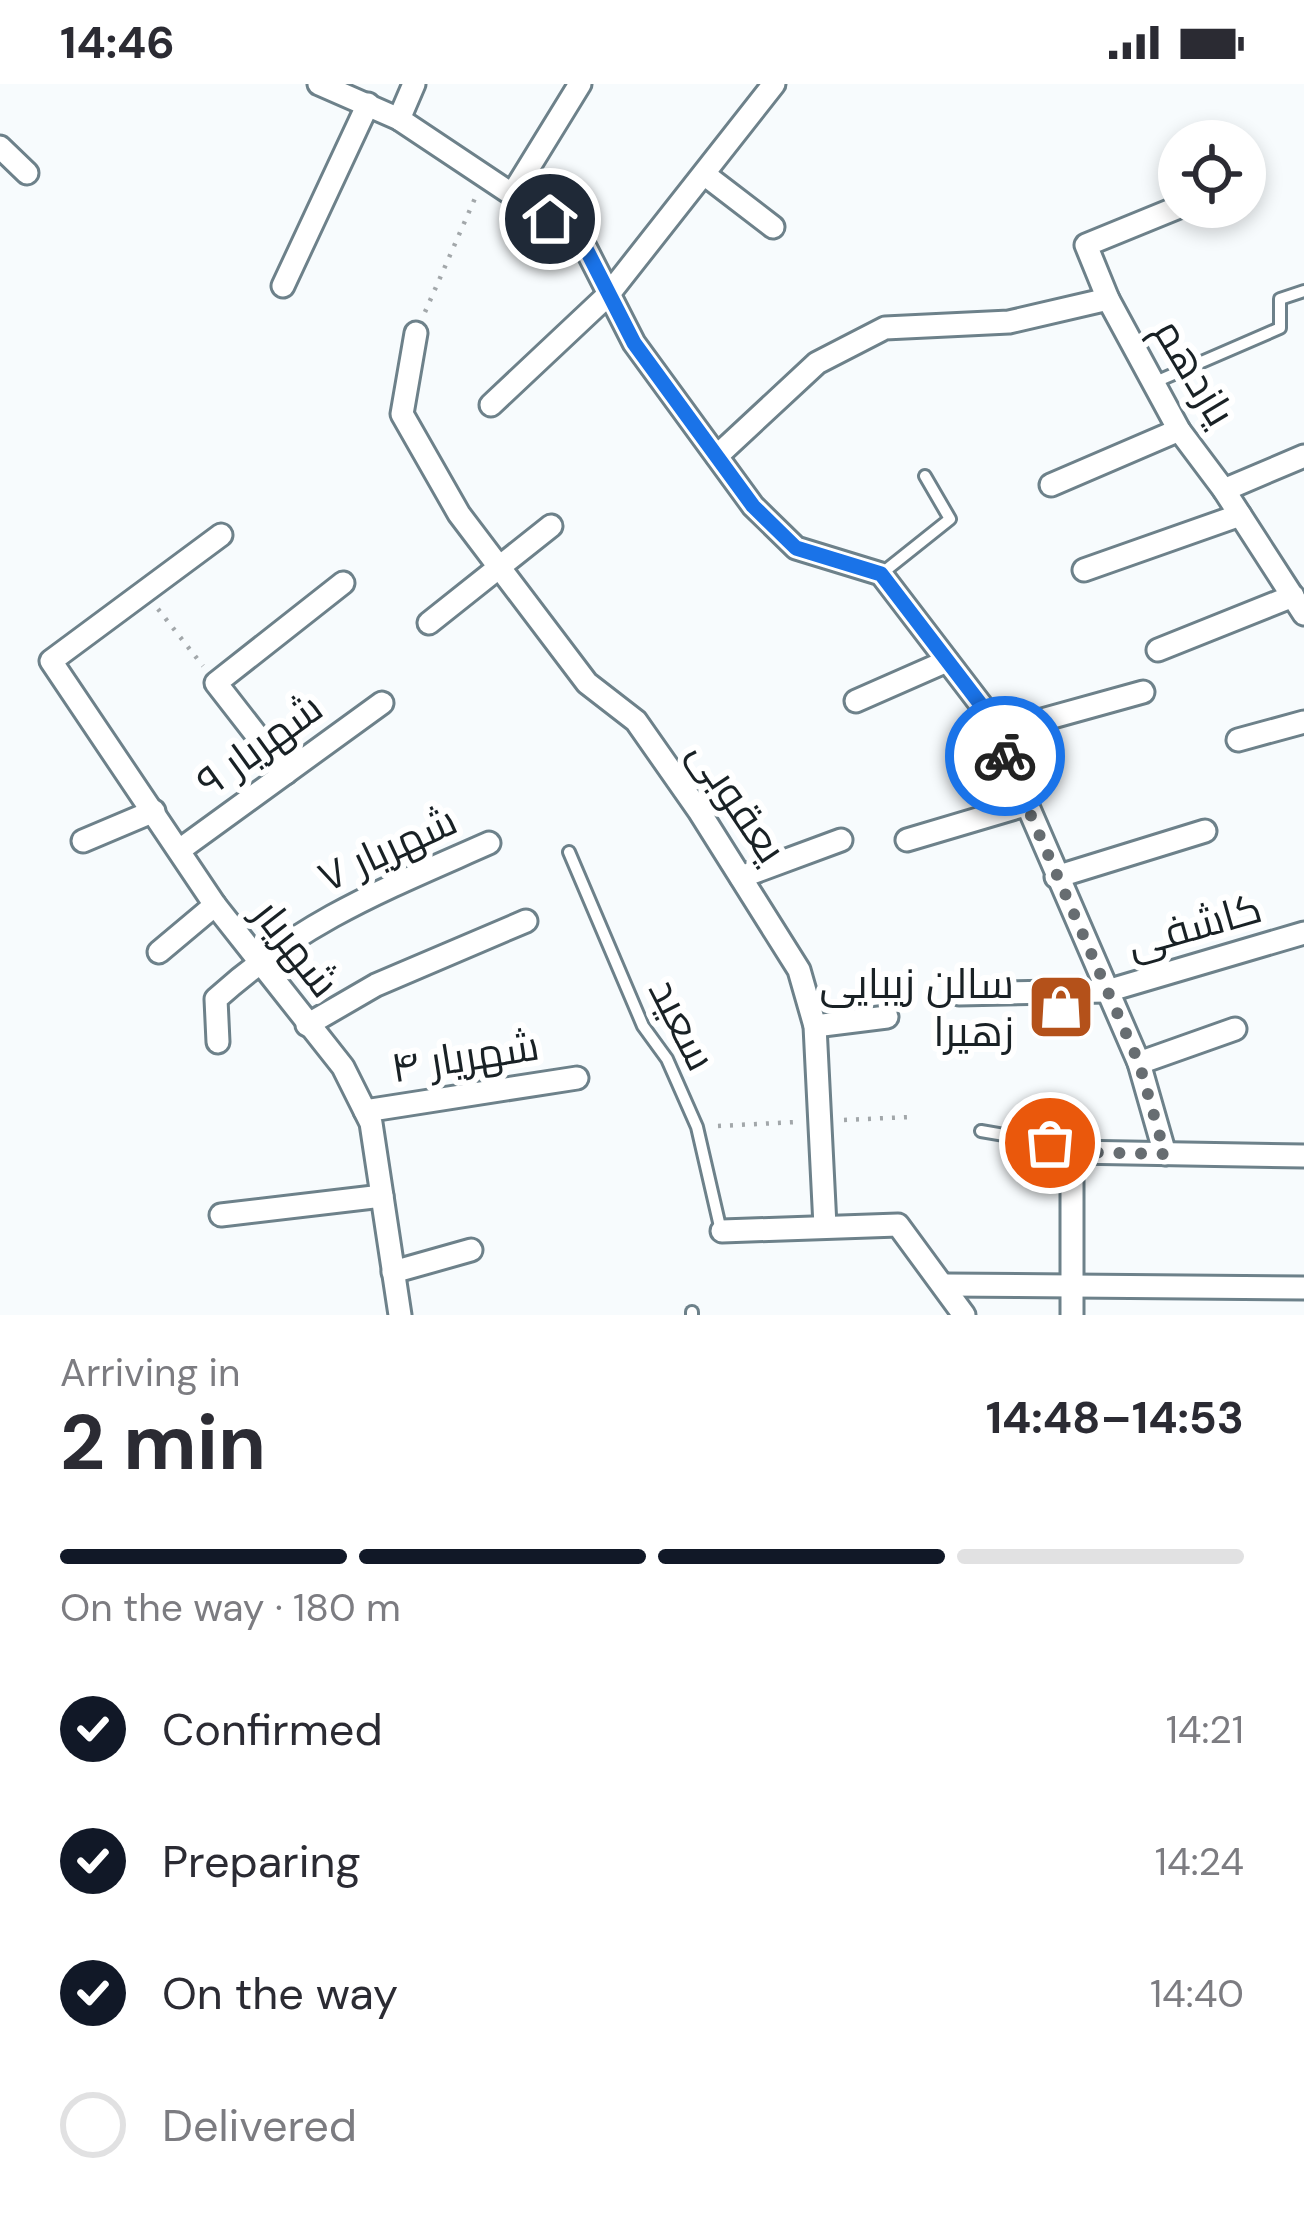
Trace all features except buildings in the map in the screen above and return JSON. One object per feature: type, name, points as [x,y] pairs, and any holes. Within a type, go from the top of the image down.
[{"type":"street","points":[[319,84],[399,119],[582,241],[634,343],[753,506],[796,548],[881,574],[988,714],[1139,1063],[1165,1154]]},
{"type":"street","points":[[399,119],[414,84]]},
{"type":"street","points":[[513,193],[580,84]]},
{"type":"street","points":[[491,405],[608,295],[774,84]]},
{"type":"street","points":[[283,286],[368,104]]},
{"type":"street","points":[[0,147],[27,172]]},
{"type":"street","points":[[704,174],[773,227]]},
{"type":"street","name":"یازدهم","points":[[1158,216],[1086,245],[1108,299],[1179,430],[1293,596]]},
{"type":"street","points":[[717,456],[817,364],[885,328],[1009,322],[1108,299]]},
{"type":"street","name":"یعقوبی","points":[[416,333],[402,414],[441,483],[587,683],[636,721],[799,970],[815,1026],[825,1226]]},
{"type":"street","points":[[1051,484],[1179,430]]},
{"type":"street","points":[[1224,490],[1304,456]]},
{"type":"street","points":[[1084,570],[1240,515]]},
{"type":"street","points":[[429,623],[551,526]]},
{"type":"street","points":[[144,591],[221,535]]},
{"type":"street","points":[[1158,650],[1293,596],[1304,570]]},
{"type":"street","points":[[286,773],[216,683],[343,583]]},
{"type":"street","name":"شهریار","points":[[144,591],[51,661],[215,905],[343,1067],[371,1123],[400,1315]]},
{"type":"street","points":[[856,701],[947,661]]},
{"type":"street","points":[[995,733],[1143,692]]},
{"type":"street","name":"شهریار ۹","points":[[181,849],[382,703]]},
{"type":"street","points":[[1238,740],[1304,722]]},
{"type":"street","points":[[907,839],[1025,805]]},
{"type":"street","points":[[83,841],[154,811]]},
{"type":"street","points":[[1056,878],[1205,831]]},
{"type":"street","points":[[741,877],[842,840]]},
{"type":"street","name":"شهریار ۷","points":[[218,1042],[216,999],[257,962],[342,908],[489,843]]},
{"type":"street","points":[[158,952],[215,905]]},
{"type":"street","points":[[307,1024],[376,985],[526,921]]},
{"type":"street","name":"کاشفی","points":[[959,994],[1107,991],[1304,933]]},
{"type":"street","points":[[815,1026],[887,1017]]},
{"type":"street","points":[[1139,1063],[1235,1029]]},
{"type":"street","name":"شهریار ۴","points":[[365,1111],[578,1078]]},
{"type":"street","points":[[1072,1315],[1072,1152],[1304,1156]]},
{"type":"street","points":[[221,1215],[382,1196]]},
{"type":"street","points":[[722,1232],[898,1225],[964,1315]]},
{"type":"street","points":[[393,1272],[471,1250]]},
{"type":"street","points":[[946,1286],[1072,1283],[1304,1288]]},
{"type":"lane","points":[[1153,383],[1280,328],[1280,299],[1304,291]]},
{"type":"lane","points":[[881,574],[950,519],[925,476]]},
{"type":"lane","name":"سعید","points":[[568,852],[644,1026],[667,1059],[697,1127],[722,1232]]},
{"type":"lane","points":[[981,1131],[1050,1143],[1072,1152]]},
{"type":"path","points":[[416,333],[486,175]]},
{"type":"path","points":[[144,591],[216,683]]},
{"type":"way so far","points":[[1005,756],[1139,1063],[1165,1154],[1072,1152],[1050,1143]]},
{"type":"place","name":"سالن زیبایی زهیرا","points":[[1061,1007]]},
{"type":"route","points":[[550,219],[582,241],[634,343],[753,506],[796,548],[881,574],[988,714],[1005,756]]}]
